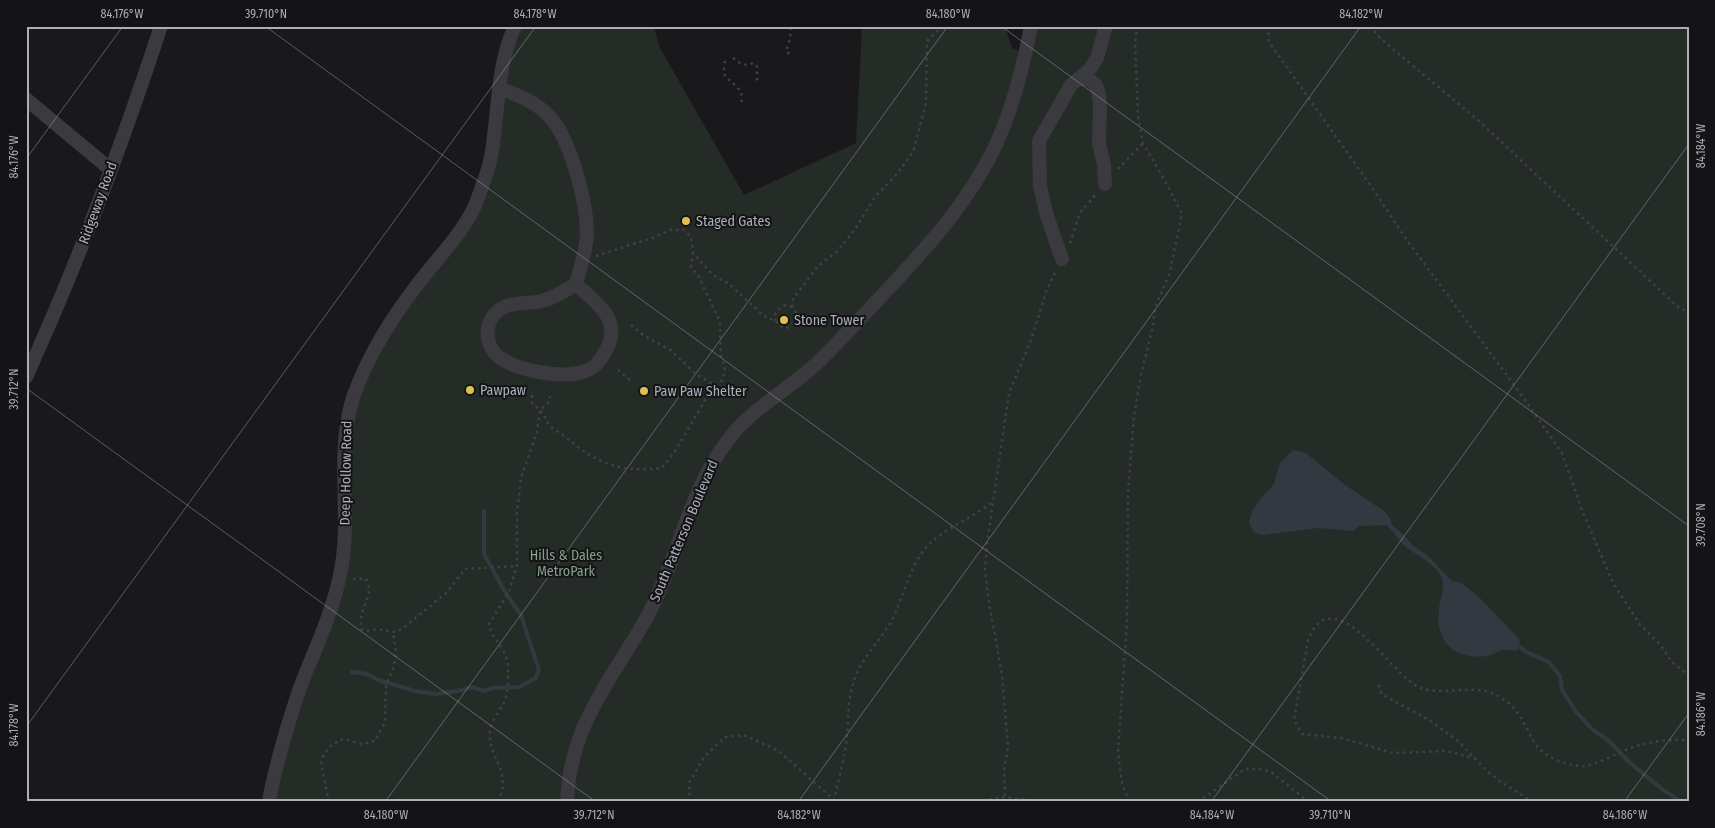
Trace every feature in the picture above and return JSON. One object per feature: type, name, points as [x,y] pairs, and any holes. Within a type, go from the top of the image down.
[{"type":"street","name":"Ridgeway Road","points":[[26,376],[78,255],[132,112],[161,26]]},
{"type":"street","name":"Deep Hollow Road","points":[[269,802],[274,772],[299,691],[323,634],[339,581],[345,543],[343,468],[344,438],[348,412],[360,378],[402,305],[451,243],[476,204],[491,158],[499,88],[506,51],[515,26]]},
{"type":"street","name":"South Patterson Boulevard","points":[[567,802],[568,781],[573,757],[583,727],[594,703],[647,615],[660,589],[695,498],[713,460],[730,437],[745,422],[816,364],[918,258],[962,203],[1001,134],[1013,101],[1031,26]]},
{"type":"street","points":[[1062,260],[1047,216],[1040,186],[1039,141],[1071,85],[1090,69],[1097,58],[1106,26]]},
{"type":"street","points":[[1079,79],[1088,79],[1095,84],[1098,90],[1104,184]]},
{"type":"street","points":[[499,88],[531,101],[550,116],[565,140],[577,174],[586,218],[587,237],[576,284],[557,296],[542,301],[510,305],[499,310],[490,321],[486,332],[488,344],[497,356],[515,366],[548,373],[576,374],[591,369],[600,360],[608,347],[612,334],[606,311],[576,284]]},
{"type":"street","points":[[26,99],[110,169]]},
{"type":"path","points":[[789,54],[786,51],[790,39],[791,26]]},
{"type":"path","points":[[793,307],[785,306],[779,309],[774,316],[779,325],[784,328],[790,327],[796,319],[793,299],[818,266],[838,252],[875,197],[896,175],[913,152],[926,103],[927,41],[943,26]]},
{"type":"path","points":[[1129,802],[1122,783],[1118,753],[1127,620],[1128,493],[1134,415],[1141,375],[1153,326],[1155,307],[1169,275],[1182,214],[1143,143],[1138,107],[1136,26]]},
{"type":"path","points":[[1268,26],[1269,42],[1406,239],[1562,453],[1582,510],[1613,584],[1641,626],[1660,644],[1671,661],[1689,676]]},
{"type":"path","points":[[1370,26],[1381,39],[1480,121],[1680,309],[1689,311]]},
{"type":"path","points":[[733,58],[739,63],[757,66],[758,81]]},
{"type":"path","points":[[725,61],[724,72],[739,89],[742,97],[741,104]]},
{"type":"path","points":[[1002,802],[1005,797],[1004,770],[1008,747],[1006,714],[1002,675],[985,569],[1009,393],[1030,343],[1047,289],[1074,234],[1080,213],[1104,184],[1143,143]]},
{"type":"path","points":[[532,395],[531,401],[533,406],[540,410],[549,425],[576,447],[616,467],[643,470],[662,468],[674,453],[714,385],[723,380],[725,368],[721,355],[720,322],[700,277],[692,267],[691,237],[684,230],[670,230],[599,257],[583,256]]},
{"type":"path","points":[[693,253],[713,275],[729,284],[764,316],[776,321]]},
{"type":"path","points":[[631,325],[643,335],[670,350],[696,374],[714,385]]},
{"type":"path","points":[[618,370],[633,383]]},
{"type":"path","points":[[498,802],[504,784],[502,771],[490,743],[490,728],[506,698],[507,662],[502,647],[490,632],[489,624],[509,592],[517,566],[517,512],[521,478],[537,430],[540,410],[548,403],[550,396]]},
{"type":"path","points":[[835,801],[845,751],[847,711],[850,696],[856,675],[866,656],[889,627],[915,565],[924,550],[948,529],[981,512],[994,502]]},
{"type":"path","points":[[339,581],[366,579],[370,590],[362,610],[360,619],[361,629],[367,631],[378,629],[394,632],[402,629],[434,604],[446,593],[465,569],[517,566]]},
{"type":"path","points":[[1476,759],[1447,751],[1393,753],[1341,738],[1302,734],[1294,720],[1303,664],[1312,630],[1319,622],[1328,618],[1338,619],[1350,625],[1398,672],[1416,686],[1431,690],[1483,690],[1499,696],[1517,710],[1537,746],[1552,758],[1569,764],[1585,766],[1637,746],[1676,739],[1689,740]]},
{"type":"path","points":[[329,802],[321,764],[324,754],[331,745],[343,739],[362,744],[375,741],[385,722],[386,685],[394,666],[396,652],[394,632]]},
{"type":"path","points":[[1379,685],[1381,694],[1429,720],[1457,740],[1488,772],[1533,802]]},
{"type":"path","points":[[690,802],[689,783],[704,757],[725,737],[744,735],[779,751],[796,764],[835,801]]},
{"type":"path","points":[[1198,802],[1245,769],[1262,769],[1271,772],[1311,802]]},
{"type":"path","points":[[970,802],[1005,797],[1044,802]]},
{"type":"green space","name":"Hills & Dales MetroPark","points":[[515,26],[654,26],[659,46],[744,195],[856,143],[862,26],[1005,26],[1012,48],[1025,53],[1031,26],[1689,26],[1689,802],[269,802],[334,601],[343,468],[357,384],[476,204]]},
{"type":"shaded area","points":[[1293,450],[1306,453],[1345,485],[1384,511],[1390,518],[1392,525],[1413,546],[1427,555],[1452,581],[1460,582],[1481,599],[1520,640],[1517,651],[1504,650],[1488,656],[1476,656],[1456,652],[1449,646],[1440,631],[1439,609],[1443,589],[1442,578],[1431,564],[1404,546],[1386,525],[1359,526],[1353,531],[1318,528],[1263,535],[1254,532],[1249,523],[1252,511],[1274,484],[1281,462]]},
{"type":"waterway","points":[[352,672],[367,674],[378,680],[415,691],[435,694],[473,687],[483,691],[493,688],[519,687],[536,678],[539,670],[521,615],[505,592],[484,554],[484,511]]},
{"type":"waterway","points":[[1514,643],[1528,653],[1549,662],[1560,676],[1562,690],[1577,713],[1593,730],[1609,741],[1629,762],[1663,790],[1682,802]]},
{"type":"place","name":"Staged Gates","points":[[686,221]]},
{"type":"place","name":"Stone Tower","points":[[784,320]]},
{"type":"place","name":"Pawpaw","points":[[470,390]]},
{"type":"place","name":"Paw Paw Shelter","points":[[644,391]]}]
